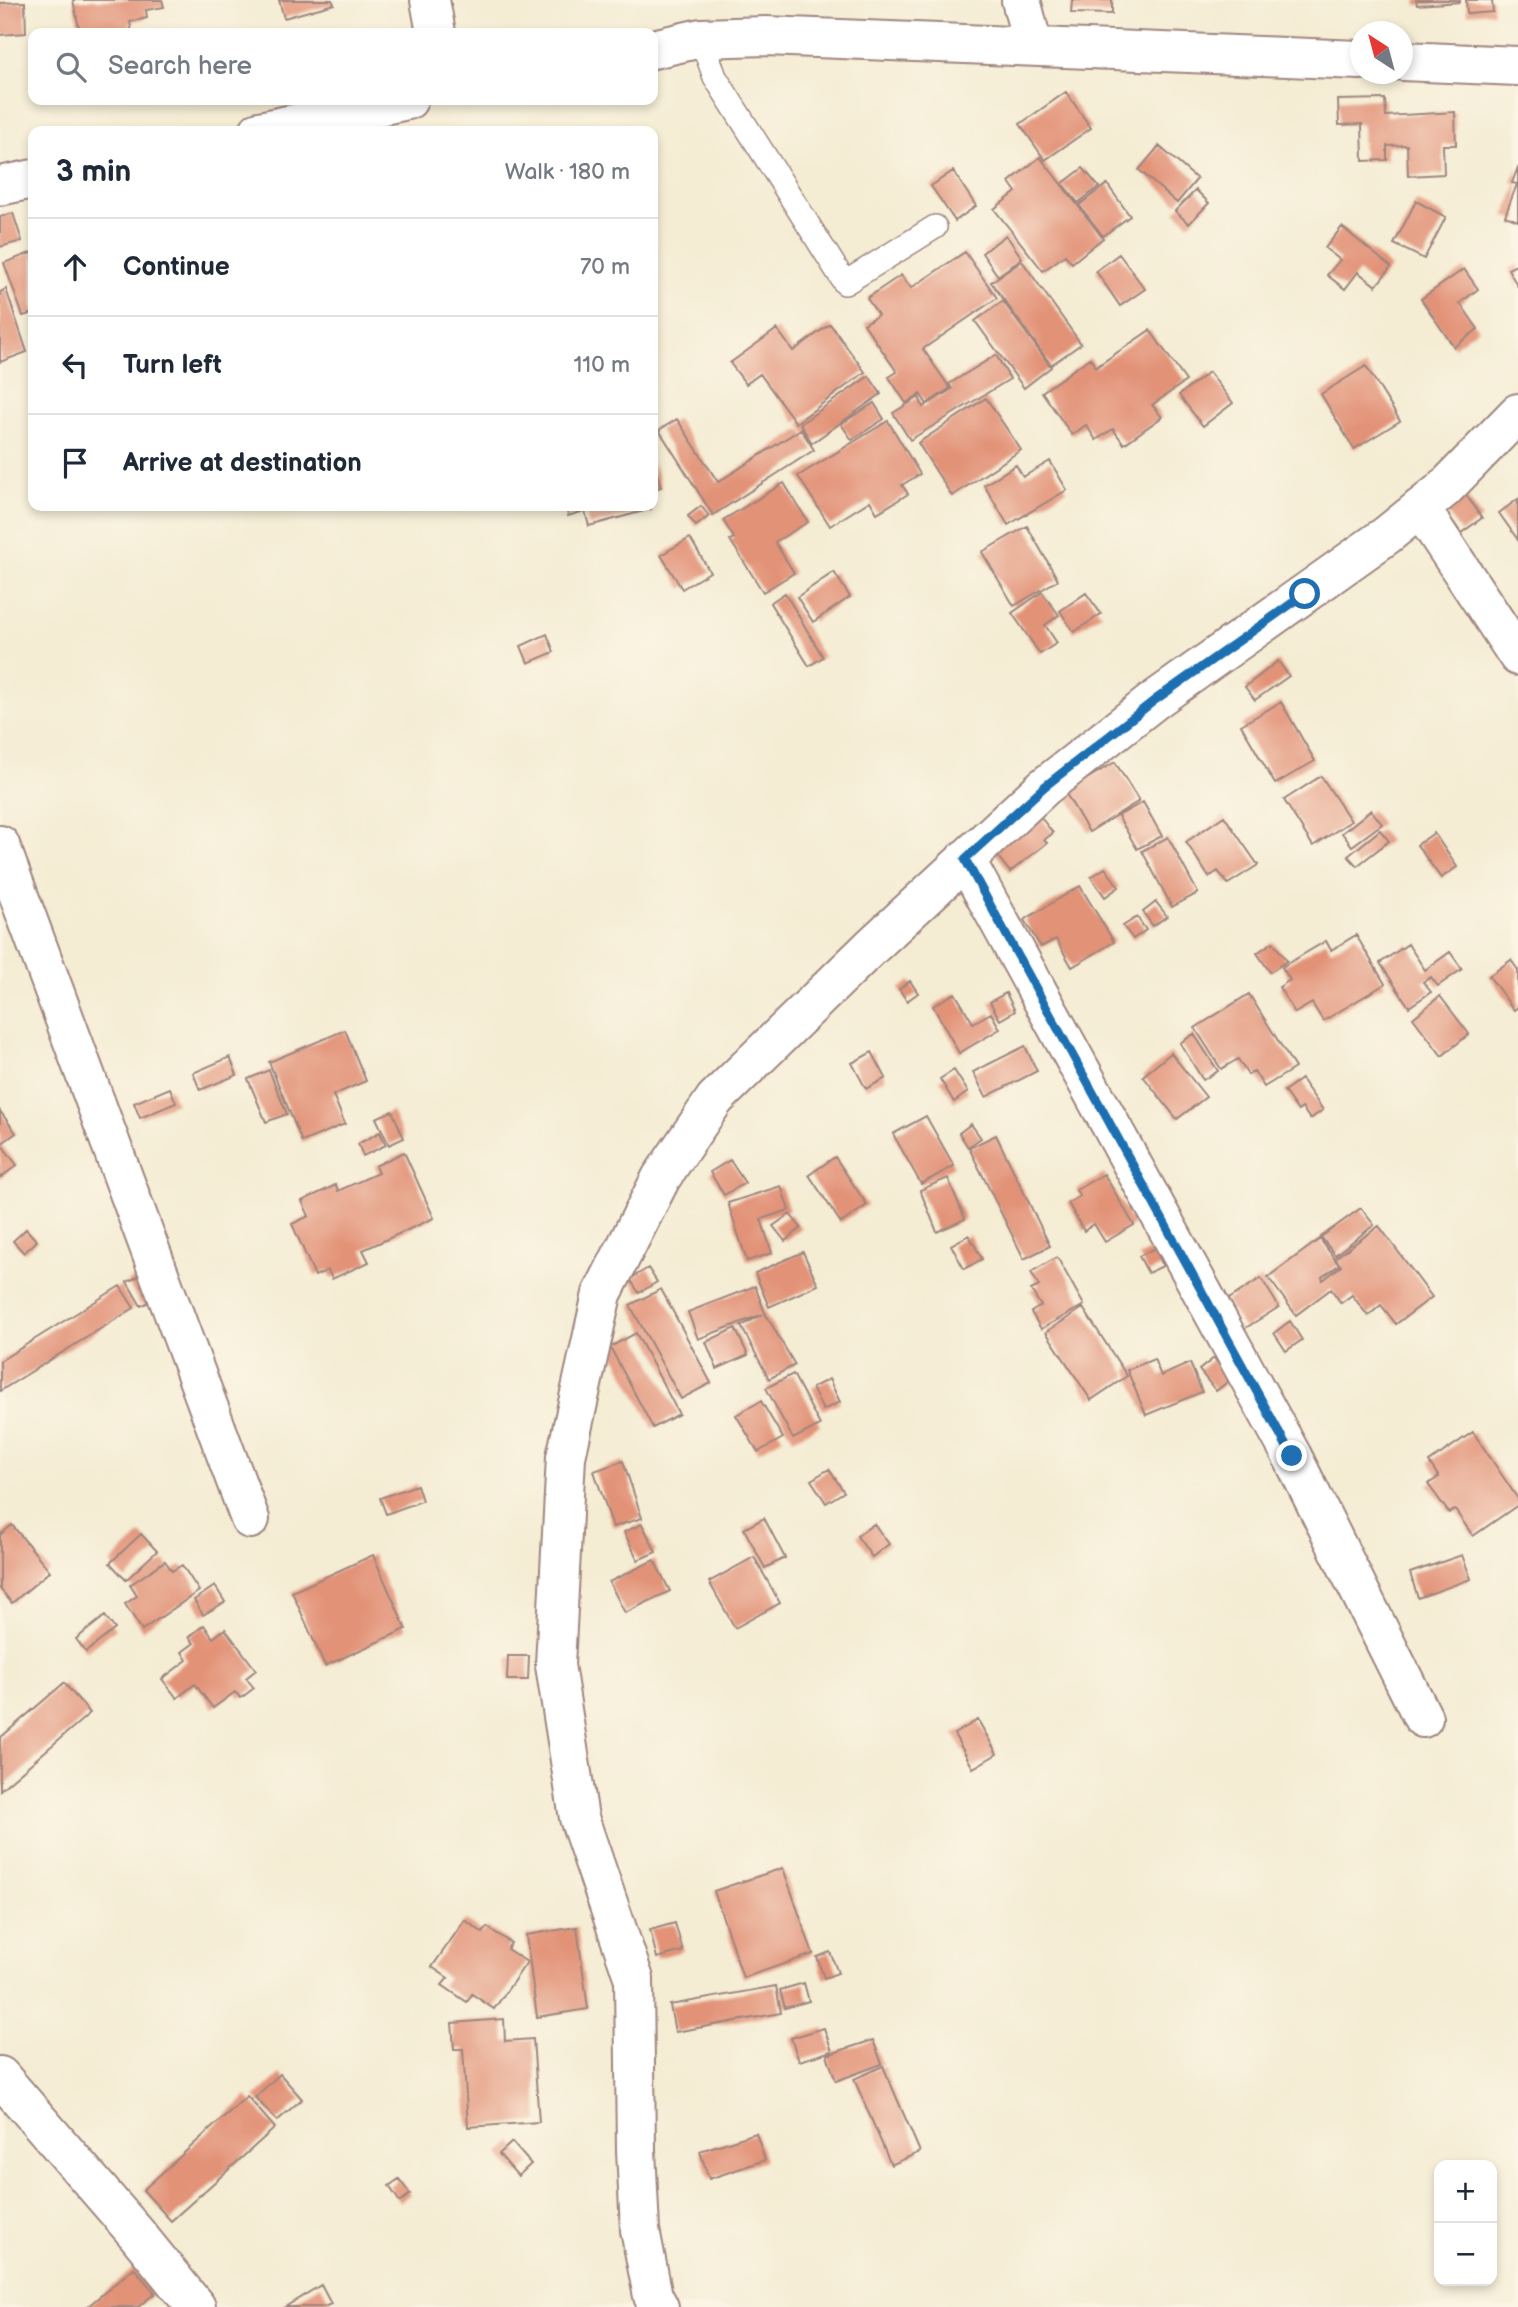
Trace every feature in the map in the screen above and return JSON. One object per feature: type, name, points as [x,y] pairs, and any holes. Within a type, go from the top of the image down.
[{"type":"street","points":[[430,0],[435,28]]},
{"type":"street","points":[[1021,0],[1032,46]]},
{"type":"street","points":[[658,47],[701,38],[766,36],[1350,60]]},
{"type":"street","points":[[1413,61],[1518,66]]},
{"type":"street","points":[[283,126],[384,105]]},
{"type":"street","points":[[0,186],[28,180]]},
{"type":"street","points":[[651,2303],[640,2230],[634,1979],[579,1818],[555,1665],[566,1457],[580,1383],[603,1294],[661,1178],[715,1099],[965,859],[1044,787],[1155,700],[1377,542],[1444,489],[1518,413]]},
{"type":"street","points":[[1420,508],[1518,656]]},
{"type":"street","points":[[0,845],[250,1519]]},
{"type":"street","points":[[965,859],[1279,1432],[1423,1718]]},
{"type":"street","points":[[0,2076],[136,2233],[195,2307]]},
{"type":"lane","points":[[701,38],[715,77],[845,283],[935,227]]},
{"type":"building","points":[[73,0],[162,0],[164,7],[146,10],[147,18],[130,22],[131,28],[79,28]]},
{"type":"building","points":[[279,0],[332,0],[334,4],[284,18]]},
{"type":"building","points":[[1072,0],[1112,0],[1112,14],[1071,13]]},
{"type":"building","points":[[1416,0],[1460,0],[1460,2],[1417,5]]},
{"type":"building","points":[[1466,0],[1492,0],[1493,12],[1467,14]]},
{"type":"building","points":[[25,2],[26,33],[0,35],[0,3]]},
{"type":"building","points":[[1066,92],[1091,128],[1045,160],[1020,124]]},
{"type":"building","points":[[1385,99],[1386,116],[1455,112],[1456,145],[1443,145],[1444,174],[1408,176],[1407,145],[1387,146],[1387,160],[1363,161],[1362,124],[1339,125],[1338,100]]},
{"type":"building","points":[[1159,146],[1197,179],[1177,203],[1139,170]]},
{"type":"building","points":[[1040,157],[1103,238],[1072,263],[1065,255],[1043,271],[994,209],[1016,192],[1009,182]]},
{"type":"building","points":[[1518,167],[1518,221],[1505,216],[1517,184],[1512,183]]},
{"type":"building","points":[[1083,168],[1099,187],[1078,203],[1062,184]]},
{"type":"building","points":[[953,171],[976,206],[955,221],[931,186]]},
{"type":"building","points":[[1107,184],[1130,216],[1103,236],[1079,205]]},
{"type":"building","points":[[1196,190],[1209,203],[1189,224],[1175,211]]},
{"type":"building","points":[[1416,201],[1446,217],[1424,259],[1394,244]]},
{"type":"building","points":[[13,213],[22,241],[0,247],[0,217]]},
{"type":"building","points":[[1342,227],[1391,267],[1376,286],[1358,272],[1345,289],[1327,275],[1340,260],[1325,248]]},
{"type":"building","points":[[1006,235],[1022,258],[998,276],[982,253]]},
{"type":"building","points":[[965,252],[997,298],[923,349],[950,388],[927,404],[920,394],[906,403],[889,377],[897,372],[864,324],[878,315],[867,298],[901,275],[911,288]]},
{"type":"building","points":[[28,254],[28,314],[23,316],[4,263]]},
{"type":"building","points":[[1119,254],[1145,289],[1120,306],[1096,271]]},
{"type":"building","points":[[1022,261],[1081,344],[1051,365],[991,282]]},
{"type":"building","points":[[1518,264],[1518,287],[1508,269]]},
{"type":"building","points":[[1464,269],[1478,289],[1460,303],[1478,329],[1454,347],[1421,299]]},
{"type":"building","points":[[6,289],[27,352],[0,362],[0,292]]},
{"type":"building","points":[[1003,301],[1051,367],[1024,388],[975,321]]},
{"type":"building","points":[[830,324],[865,372],[796,423],[760,374],[746,384],[730,363],[777,329],[793,351]]},
{"type":"building","points":[[1150,330],[1186,381],[1152,405],[1162,417],[1124,444],[1113,429],[1096,440],[1086,425],[1072,435],[1042,392],[1090,358],[1096,367]]},
{"type":"building","points":[[996,355],[1010,379],[910,440],[893,413],[919,397],[923,407],[952,389],[949,384]]},
{"type":"building","points":[[1366,366],[1400,421],[1354,449],[1321,394]]},
{"type":"building","points":[[1209,372],[1233,403],[1203,426],[1179,395]]},
{"type":"building","points":[[869,376],[881,394],[812,443],[800,424]]},
{"type":"building","points":[[986,398],[1021,450],[952,496],[918,443]]},
{"type":"building","points":[[874,403],[884,419],[852,440],[841,424]]},
{"type":"building","points":[[677,419],[718,482],[801,429],[814,450],[713,515],[659,430]]},
{"type":"building","points":[[888,421],[920,474],[902,485],[908,494],[877,513],[870,501],[830,526],[798,476]]},
{"type":"building","points":[[1050,461],[1067,490],[1008,525],[984,485],[1016,465],[1023,477]]},
{"type":"building","points":[[784,483],[808,522],[775,542],[794,573],[763,592],[730,540],[734,538],[723,520]]},
{"type":"building","points":[[1464,492],[1482,518],[1461,533],[1442,506]]},
{"type":"building","points":[[1518,499],[1518,540],[1499,513]]},
{"type":"building","points":[[701,506],[709,516],[696,526],[688,516]]},
{"type":"building","points":[[567,511],[585,511],[568,516]]},
{"type":"building","points":[[585,511],[644,511],[589,526]]},
{"type":"building","points":[[1027,526],[1058,580],[1014,606],[982,552]]},
{"type":"building","points":[[690,538],[710,572],[682,589],[661,555]]},
{"type":"building","points":[[834,572],[850,597],[813,622],[797,597]]},
{"type":"building","points":[[1042,592],[1059,615],[1045,625],[1057,643],[1040,654],[1012,613]]},
{"type":"building","points":[[785,593],[823,657],[809,666],[770,603]]},
{"type":"building","points":[[1086,593],[1101,614],[1074,632],[1060,611]]},
{"type":"building","points":[[547,634],[554,652],[528,663],[521,646]]},
{"type":"building","points":[[1278,661],[1289,676],[1255,700],[1245,687]]},
{"type":"building","points":[[1281,702],[1315,761],[1275,784],[1241,725]]},
{"type":"building","points":[[1115,762],[1139,801],[1089,832],[1065,792]]},
{"type":"building","points":[[1321,776],[1351,821],[1313,846],[1284,800]]},
{"type":"building","points":[[1143,802],[1162,836],[1137,849],[1118,816]]},
{"type":"building","points":[[1035,810],[1053,833],[1044,840],[1047,843],[1010,872],[993,850]]},
{"type":"building","points":[[1371,810],[1382,824],[1352,846],[1342,833]]},
{"type":"building","points":[[1224,816],[1258,865],[1228,884],[1218,871],[1209,877],[1186,842]]},
{"type":"building","points":[[1380,830],[1389,841],[1357,866],[1348,856]]},
{"type":"building","points":[[1434,833],[1457,867],[1441,878],[1417,845]]},
{"type":"building","points":[[1168,837],[1198,893],[1172,907],[1142,851]]},
{"type":"building","points":[[1105,868],[1119,887],[1105,897],[1091,877]]},
{"type":"building","points":[[1080,886],[1114,942],[1072,967],[1056,939],[1041,947],[1024,920]]},
{"type":"building","points":[[1156,902],[1167,916],[1153,926],[1143,912]]},
{"type":"building","points":[[1137,917],[1146,930],[1133,939],[1123,926]]},
{"type":"building","points":[[1356,935],[1385,984],[1323,1021],[1312,1003],[1295,1013],[1279,987],[1290,980],[1282,967],[1326,941],[1331,950]]},
{"type":"building","points":[[1273,942],[1287,961],[1270,972],[1257,953]]},
{"type":"building","points":[[1408,944],[1425,970],[1450,952],[1462,969],[1438,986],[1431,977],[1423,982],[1431,992],[1409,1007],[1380,963]]},
{"type":"building","points":[[1511,960],[1518,970],[1518,1007],[1514,1010],[1489,976]]},
{"type":"building","points":[[910,981],[918,993],[907,1001],[899,989]]},
{"type":"building","points":[[955,993],[973,1023],[991,1013],[1000,1029],[959,1053],[933,1006]]},
{"type":"building","points":[[1006,993],[1015,1011],[1000,1020],[990,1002]]},
{"type":"building","points":[[1249,994],[1295,1068],[1264,1087],[1254,1071],[1248,1075],[1238,1059],[1221,1069],[1195,1028]]},
{"type":"building","points":[[1440,996],[1469,1034],[1442,1056],[1413,1018]]},
{"type":"building","points":[[345,1030],[366,1081],[333,1095],[345,1124],[302,1142],[269,1062]]},
{"type":"building","points":[[1194,1034],[1218,1071],[1203,1080],[1180,1043]]},
{"type":"building","points":[[1025,1046],[1037,1071],[986,1097],[973,1072]]},
{"type":"building","points":[[872,1052],[886,1078],[866,1089],[852,1063]]},
{"type":"building","points":[[1171,1053],[1206,1097],[1177,1119],[1143,1076]]},
{"type":"building","points":[[230,1057],[237,1075],[200,1090],[193,1073]]},
{"type":"building","points":[[269,1070],[287,1114],[266,1122],[248,1079]]},
{"type":"building","points":[[954,1070],[968,1092],[954,1102],[940,1079]]},
{"type":"building","points":[[1301,1079],[1323,1110],[1310,1119],[1302,1108],[1298,1111],[1284,1091]]},
{"type":"building","points":[[170,1088],[176,1103],[140,1118],[134,1103]]},
{"type":"building","points":[[0,1111],[16,1133],[1,1144],[17,1165],[0,1178]]},
{"type":"building","points":[[392,1111],[404,1138],[389,1145],[376,1118]]},
{"type":"building","points":[[926,1116],[954,1166],[921,1184],[893,1134]]},
{"type":"building","points":[[971,1124],[981,1138],[968,1147],[959,1133]]},
{"type":"building","points":[[380,1132],[386,1145],[363,1156],[358,1144]]},
{"type":"building","points":[[996,1135],[1050,1246],[1024,1259],[969,1148]]},
{"type":"building","points":[[404,1152],[434,1218],[363,1250],[369,1262],[332,1279],[328,1270],[315,1276],[292,1224],[309,1216],[302,1201],[336,1185],[338,1191],[378,1173],[375,1166]]},
{"type":"building","points":[[835,1157],[867,1205],[841,1223],[809,1175]]},
{"type":"building","points":[[730,1160],[745,1183],[724,1195],[710,1172]]},
{"type":"building","points":[[1104,1174],[1134,1225],[1105,1242],[1094,1224],[1084,1231],[1068,1203],[1080,1196],[1076,1190]]},
{"type":"building","points":[[948,1178],[965,1219],[937,1232],[920,1190]]},
{"type":"building","points":[[781,1186],[789,1210],[761,1219],[772,1253],[747,1261],[728,1203]]},
{"type":"building","points":[[1361,1208],[1374,1225],[1335,1255],[1321,1237]]},
{"type":"building","points":[[790,1214],[801,1228],[785,1241],[773,1226]]},
{"type":"building","points":[[1379,1226],[1432,1297],[1396,1324],[1381,1305],[1368,1316],[1352,1295],[1341,1303],[1331,1289],[1296,1315],[1268,1277],[1320,1239],[1339,1265],[1322,1277],[1323,1280],[1341,1266],[1335,1258]]},
{"type":"building","points":[[26,1229],[37,1241],[24,1253],[13,1241]]},
{"type":"building","points":[[969,1235],[982,1259],[964,1269],[951,1245]]},
{"type":"building","points":[[1155,1248],[1163,1266],[1148,1273],[1139,1256]]},
{"type":"building","points":[[803,1252],[818,1285],[769,1307],[755,1273]]},
{"type":"building","points":[[1057,1257],[1084,1305],[1041,1329],[1031,1312],[1041,1306],[1031,1290],[1039,1286],[1031,1272]]},
{"type":"building","points":[[648,1268],[657,1282],[639,1293],[630,1279]]},
{"type":"building","points":[[141,1275],[155,1299],[141,1306],[127,1282]]},
{"type":"building","points":[[1261,1278],[1279,1307],[1244,1329],[1226,1301]]},
{"type":"building","points":[[120,1286],[134,1308],[0,1391],[0,1361]]},
{"type":"building","points":[[755,1286],[765,1313],[795,1365],[769,1379],[741,1326],[763,1314],[698,1339],[688,1312]]},
{"type":"building","points":[[661,1289],[711,1383],[681,1399],[630,1305]]},
{"type":"building","points":[[1083,1308],[1127,1376],[1091,1400],[1046,1332]]},
{"type":"building","points":[[1290,1321],[1302,1340],[1286,1351],[1274,1333]]},
{"type":"building","points":[[735,1328],[748,1355],[717,1369],[706,1342]]},
{"type":"building","points":[[636,1333],[679,1414],[653,1428],[610,1347]]},
{"type":"building","points":[[1214,1358],[1231,1379],[1216,1391],[1199,1370]]},
{"type":"building","points":[[1154,1359],[1161,1376],[1190,1363],[1202,1392],[1146,1415],[1127,1370]]},
{"type":"building","points":[[793,1374],[820,1425],[793,1439],[766,1388]]},
{"type":"building","points":[[829,1379],[840,1402],[823,1410],[812,1388]]},
{"type":"building","points":[[761,1401],[783,1438],[758,1452],[736,1415]]},
{"type":"building","points":[[1473,1432],[1518,1499],[1518,1505],[1473,1536],[1455,1510],[1449,1513],[1428,1484],[1439,1477],[1429,1462]]},
{"type":"building","points":[[623,1461],[642,1518],[613,1527],[594,1471]]},
{"type":"building","points":[[829,1469],[844,1492],[826,1503],[811,1480]]},
{"type":"building","points":[[417,1485],[422,1501],[386,1514],[380,1498]]},
{"type":"building","points":[[764,1518],[785,1558],[765,1568],[744,1529]]},
{"type":"building","points":[[642,1524],[656,1552],[638,1560],[624,1532]]},
{"type":"building","points":[[874,1524],[889,1544],[872,1557],[857,1536]]},
{"type":"building","points":[[12,1525],[50,1571],[12,1603],[0,1589],[0,1535]]},
{"type":"building","points":[[141,1534],[157,1551],[126,1580],[110,1563]]},
{"type":"building","points":[[373,1555],[406,1629],[325,1666],[292,1592]]},
{"type":"building","points":[[1462,1555],[1471,1579],[1418,1598],[1410,1573]]},
{"type":"building","points":[[754,1557],[780,1603],[735,1628],[709,1582]]},
{"type":"building","points":[[654,1560],[670,1591],[625,1613],[609,1582]]},
{"type":"building","points":[[165,1561],[172,1571],[182,1565],[199,1591],[142,1630],[125,1604],[137,1596],[130,1585]]},
{"type":"building","points":[[215,1586],[225,1602],[203,1615],[194,1600]]},
{"type":"building","points":[[105,1616],[115,1629],[86,1652],[76,1639]]},
{"type":"building","points":[[204,1625],[213,1638],[225,1629],[256,1670],[246,1678],[254,1688],[241,1698],[235,1692],[213,1708],[195,1684],[177,1698],[162,1679],[187,1660],[182,1652],[194,1643],[189,1637]]},
{"type":"building","points":[[508,1656],[529,1656],[528,1680],[507,1680]]},
{"type":"building","points":[[64,1683],[90,1713],[0,1790],[0,1738]]},
{"type":"building","points":[[978,1720],[997,1754],[973,1768],[954,1734]]},
{"type":"building","points":[[783,1868],[813,1954],[743,1978],[714,1891]]},
{"type":"building","points":[[465,1920],[483,1933],[487,1927],[511,1943],[507,1949],[527,1962],[494,2009],[472,1994],[467,2002],[442,1985],[448,1978],[432,1967]]},
{"type":"building","points":[[675,1923],[683,1951],[657,1958],[650,1930]]},
{"type":"building","points":[[577,1927],[588,2009],[537,2017],[526,1935]]},
{"type":"building","points":[[830,1952],[838,1973],[824,1978],[817,1957]]},
{"type":"building","points":[[804,1983],[809,2001],[785,2008],[780,1990]]},
{"type":"building","points":[[776,1986],[781,2013],[675,2032],[670,2005]]},
{"type":"building","points":[[504,2019],[505,2041],[533,2039],[539,2122],[468,2127],[463,2049],[454,2049],[452,2023]]},
{"type":"building","points":[[824,2028],[832,2051],[799,2061],[791,2038]]},
{"type":"building","points":[[873,2040],[882,2064],[836,2081],[827,2055]]},
{"type":"building","points":[[883,2066],[920,2152],[891,2165],[854,2079]]},
{"type":"building","points":[[280,2074],[302,2099],[277,2121],[255,2097]]},
{"type":"building","points":[[247,2096],[275,2128],[171,2221],[143,2190]]},
{"type":"building","points":[[756,2133],[765,2160],[709,2179],[700,2151]]},
{"type":"building","points":[[512,2142],[531,2164],[518,2176],[499,2154]]},
{"type":"building","points":[[399,2179],[410,2194],[400,2202],[389,2186]]},
{"type":"building","points":[[134,2268],[155,2293],[138,2307],[87,2307]]},
{"type":"building","points":[[321,2285],[331,2304],[324,2307],[285,2307]]},
{"type":"route","points":[[1292,1456],[965,859],[1044,787],[1155,700],[1305,594]]}]
